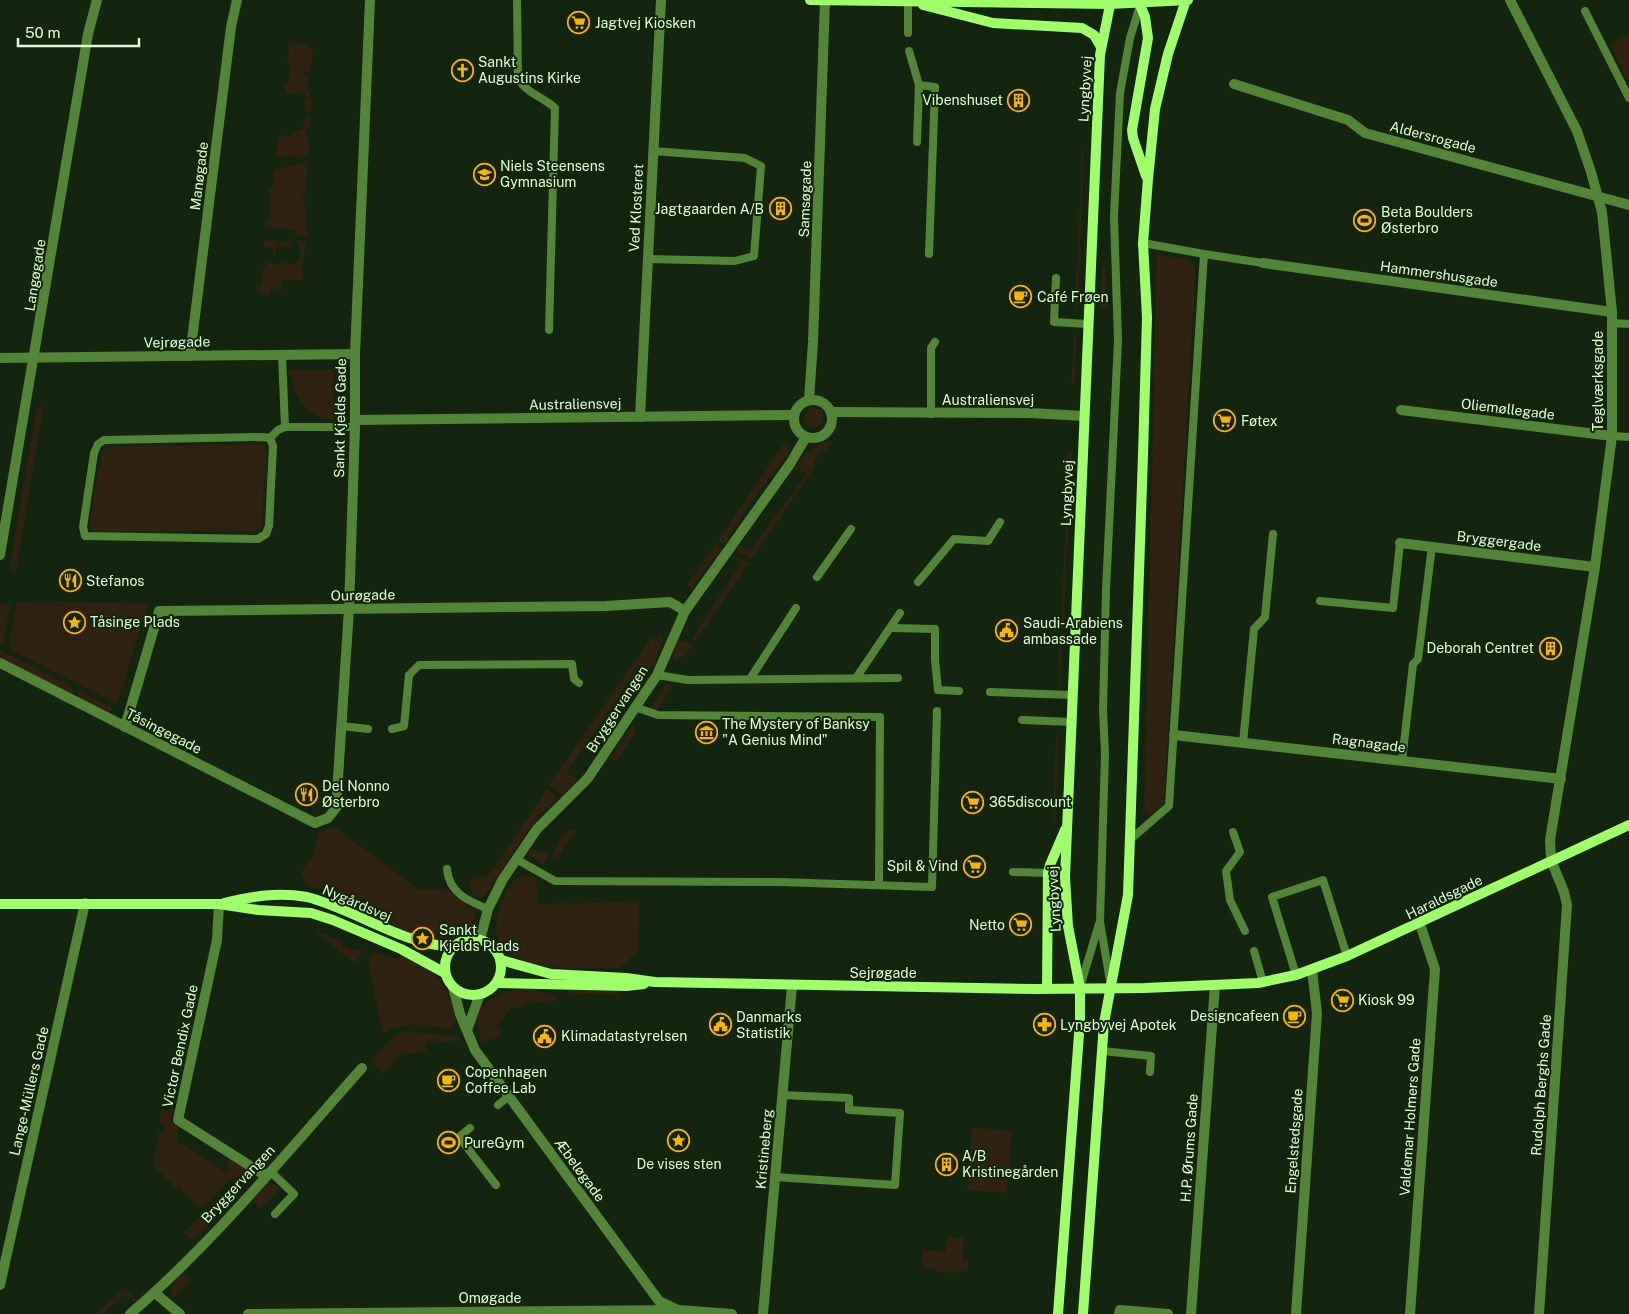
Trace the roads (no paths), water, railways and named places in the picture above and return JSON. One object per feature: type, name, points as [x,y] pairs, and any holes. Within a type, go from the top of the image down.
[{"type":"street","name":"Langøgade","points":[[0,555],[35,358],[88,34],[97,0]]},
{"type":"street","name":"Manøgade","points":[[190,356],[231,27],[237,0]]},
{"type":"street","name":"Sankt Kjelds Gade","points":[[315,823],[328,818],[336,808],[342,726],[349,610],[355,423],[355,354],[370,0]]},
{"type":"street","name":"Ved Klosteret","points":[[640,417],[660,0]]},
{"type":"street","points":[[810,0],[908,2],[1187,0]]},
{"type":"street","name":"Samsøgade","points":[[808,400],[814,342],[825,0]]},
{"type":"street","name":"Lyngbyvej","points":[[1082,1314],[1104,1023],[1128,895],[1147,317],[1143,243],[1148,179],[1155,109],[1168,54],[1187,0]]},
{"type":"street","name":"Teglværksgade","points":[[1510,0],[1577,131],[1598,196],[1602,212],[1612,317],[1612,436],[1595,567],[1561,779]]},
{"type":"street","points":[[1140,1],[1145,17],[1148,38],[1132,130],[1133,138],[1148,179]]},
{"type":"street","points":[[908,2],[993,23],[1082,28],[1094,35],[1101,47]]},
{"type":"street","name":"Lyngbyvej","points":[[1058,1314],[1080,1021],[1080,988],[1066,907],[1072,695],[1101,47],[1111,2]]},
{"type":"street","name":"Aldersrogade","points":[[1234,84],[1348,120],[1365,133],[1629,205]]},
{"type":"street","name":"Hammershusgade","points":[[1263,263],[1612,317]]},
{"type":"street","name":"Vejrøgade","points":[[0,358],[355,354]]},
{"type":"street","points":[[808,400],[822,402],[831,412],[830,428],[818,438],[806,437],[798,432],[794,425],[794,415],[798,406],[808,400]]},
{"type":"street","name":"Oliemøllegade","points":[[1401,410],[1612,436]]},
{"type":"street","name":"Australiensvej","points":[[831,412],[931,414],[1030,412],[1084,416]]},
{"type":"street","name":"Australiensvej","points":[[355,423],[794,415]]},
{"type":"street","name":"Bryggervangen","points":[[480,940],[488,909],[497,889],[516,859],[537,829],[588,778],[657,675],[684,611],[790,464],[806,437]]},
{"type":"street","name":"Bryggergade","points":[[1400,543],[1595,567]]},
{"type":"street","name":"Ourøgade","points":[[125,727],[159,611],[606,606],[670,602],[684,611]]},
{"type":"street","name":"Tåsingegade","points":[[0,664],[315,823]]},
{"type":"street","name":"Ragnagade","points":[[1174,735],[1561,779]]},
{"type":"street","points":[[1551,860],[1550,840],[1561,779]]},
{"type":"street","points":[[1047,988],[1048,872],[1067,824]]},
{"type":"street","name":"Haraldsgade","points":[[1111,988],[1263,982],[1312,970],[1420,924],[1551,860],[1629,825]]},
{"type":"street","name":"Rudolph Berghs Gade","points":[[1539,1314],[1567,905],[1564,892],[1551,860]]},
{"type":"street","name":"Nygårdsvej","points":[[218,904],[258,895],[294,894],[307,897],[405,938],[432,946],[453,947]]},
{"type":"street","name":"Lange-Müllers Gade","points":[[0,1285],[4,1246],[85,903]]},
{"type":"street","name":"Nygårdsvej","points":[[0,904],[218,904],[319,914],[400,949],[445,973]]},
{"type":"street","name":"Victor Bendix Gade","points":[[218,904],[218,940],[178,1120],[268,1173]]},
{"type":"street","name":"Valdemar Holmers Gade","points":[[1410,1314],[1435,969],[1420,924]]},
{"type":"street","points":[[465,940],[480,940],[493,947],[501,960],[502,968],[497,983],[491,989],[480,994],[467,995],[453,987],[445,973],[446,959],[453,947],[465,940]]},
{"type":"street","name":"Sejrøgade","points":[[501,960],[551,974],[626,978],[655,982],[792,986],[1111,988]]},
{"type":"street","name":"Engelstedsgade","points":[[1296,1314],[1317,1013],[1312,970]]},
{"type":"street","name":"Sejrøgade","points":[[497,983],[626,986],[655,982]]},
{"type":"street","name":"H.P. Ørums Gade","points":[[1191,1314],[1215,984]]},
{"type":"street","name":"Kristineberg","points":[[763,1314],[792,986]]},
{"type":"street","name":"Æbeløgade","points":[[453,987],[475,1050],[658,1301],[681,1312]]},
{"type":"street","points":[[467,1030],[480,994]]},
{"type":"street","name":"Bryggervangen","points":[[130,1314],[155,1293],[268,1173],[362,1068]]},
{"type":"street","points":[[155,1293],[180,1314]]},
{"type":"street","points":[[1119,1314],[1120,1310],[1168,1314]]},
{"type":"street","name":"Omøgade","points":[[248,1314],[681,1312],[732,1314]]},
{"type":"lane","points":[[517,0],[518,78],[523,87],[546,100],[555,108],[549,330]]},
{"type":"lane","name":"Lyngbyvej","points":[[1111,988],[1100,922],[1105,755],[1103,710],[1106,590],[1118,341],[1113,241],[1116,140],[1124,65],[1140,1]]},
{"type":"lane","points":[[908,2],[908,33]]},
{"type":"lane","points":[[1585,11],[1629,98]]},
{"type":"lane","points":[[909,51],[919,85],[917,142]]},
{"type":"lane","points":[[919,85],[935,87],[929,254]]},
{"type":"lane","points":[[648,259],[735,261],[754,256],[761,166],[745,158],[653,151]]},
{"type":"lane","points":[[1143,243],[1263,263]]},
{"type":"lane","points":[[1130,839],[1169,806],[1204,254]]},
{"type":"lane","points":[[1056,278],[1054,322],[1088,324]]},
{"type":"lane","points":[[1612,317],[1629,324]]},
{"type":"lane","points":[[931,414],[931,348],[935,342]]},
{"type":"lane","points":[[282,355],[285,427]]},
{"type":"lane","points":[[270,438],[273,446],[269,526],[266,534],[258,539],[85,536],[83,527],[94,453],[98,444],[104,440],[270,438],[278,430],[285,427],[355,423]]},
{"type":"lane","points":[[1612,436],[1629,437]]},
{"type":"lane","points":[[918,582],[954,538],[988,541],[1000,522]]},
{"type":"lane","points":[[817,577],[850,529]]},
{"type":"lane","points":[[1243,742],[1254,629],[1265,617],[1273,534]]},
{"type":"lane","points":[[1320,601],[1393,608],[1400,543]]},
{"type":"lane","points":[[1402,761],[1413,664],[1418,658],[1432,546]]},
{"type":"lane","points":[[750,679],[796,608]]},
{"type":"lane","points":[[856,678],[900,613]]},
{"type":"lane","points":[[891,628],[935,629],[935,660],[938,690],[959,691]]},
{"type":"lane","points":[[392,729],[404,726],[409,675],[419,665],[572,664],[574,679],[580,682]]},
{"type":"lane","points":[[657,675],[688,680],[898,678]]},
{"type":"lane","points":[[990,692],[1072,695]]},
{"type":"lane","points":[[635,707],[658,715],[880,717],[879,884]]},
{"type":"lane","points":[[516,859],[555,881],[879,884],[932,887],[937,711]]},
{"type":"lane","points":[[1022,720],[1071,722]]},
{"type":"lane","points":[[342,726],[368,729]]},
{"type":"lane","points":[[1233,832],[1240,852],[1226,870],[1230,900],[1245,930]]},
{"type":"lane","points":[[447,869],[452,888],[467,899],[488,909]]},
{"type":"lane","points":[[1013,872],[1048,872]]},
{"type":"lane","points":[[1296,975],[1272,896],[1323,880],[1347,956]]},
{"type":"lane","name":"Lyngbyvej","points":[[1080,988],[1100,922]]},
{"type":"lane","points":[[1254,951],[1263,982]]},
{"type":"lane","points":[[1102,1051],[1151,1056],[1150,1072]]},
{"type":"lane","points":[[498,1106],[509,1096]]},
{"type":"lane","points":[[775,1177],[895,1185],[900,1112],[849,1110],[849,1098],[782,1096]]},
{"type":"lane","points":[[470,1128],[459,1137],[496,1185]]},
{"type":"lane","points":[[268,1173],[294,1194],[275,1214]]},
{"type":"place","name":"Jagtvej Kiosken","points":[[579,23]]},
{"type":"place","name":"Sankt Augustins Kirke","points":[[462,70]]},
{"type":"place","name":"Vibenshuset","points":[[1019,100]]},
{"type":"place","name":"Niels Steensens Gymnasium","points":[[484,174]]},
{"type":"place","name":"Jagtgaarden A/B","points":[[780,209]]},
{"type":"place","name":"Beta Boulders Østerbro","points":[[1365,220]]},
{"type":"place","name":"Café Frøen","points":[[1021,297]]},
{"type":"place","name":"Føtex","points":[[1225,421]]},
{"type":"place","name":"Stefanos","points":[[70,581]]},
{"type":"place","name":"Tåsinge Plads","points":[[74,622]]},
{"type":"place","name":"Saudi-Arabiens ambassade","points":[[1007,631]]},
{"type":"place","name":"Deborah Centret","points":[[1550,648]]},
{"type":"place","name":"The Mystery of Banksy \"A Genius Mind\"","points":[[706,732]]},
{"type":"place","name":"Del Nonno Østerbro","points":[[306,794]]},
{"type":"place","name":"365discount","points":[[973,802]]},
{"type":"place","name":"Spil & Vind","points":[[974,866]]},
{"type":"place","name":"Netto","points":[[1021,925]]},
{"type":"place","name":"Sankt Kjelds Plads","points":[[423,938]]},
{"type":"place","name":"Kiosk 99","points":[[1342,1000]]},
{"type":"place","name":"Designcafeen","points":[[1295,1016]]},
{"type":"place","name":"Danmarks Statistik","points":[[720,1025]]},
{"type":"place","name":"Lyngbyvej Apotek","points":[[1044,1025]]},
{"type":"place","name":"Klimadatastyrelsen","points":[[545,1036]]},
{"type":"place","name":"Copenhagen Coffee Lab","points":[[449,1080]]},
{"type":"place","name":"De vises sten","points":[[679,1141]]},
{"type":"place","name":"PureGym","points":[[448,1143]]},
{"type":"place","name":"A/B Kristinegården","points":[[946,1164]]}]
